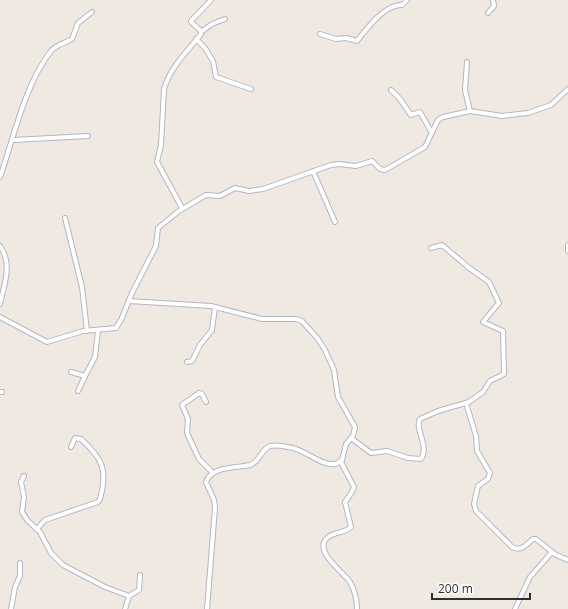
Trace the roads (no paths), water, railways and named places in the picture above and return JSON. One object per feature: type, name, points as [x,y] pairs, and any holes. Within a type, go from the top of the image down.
[{"type":"street","points":[[201,32],[191,22],[211,0]]},
{"type":"street","points":[[320,34],[336,39],[346,38],[357,41],[385,9],[395,4],[402,5],[407,0]]},
{"type":"street","points":[[488,13],[494,6],[493,0]]},
{"type":"street","points":[[0,177],[25,103],[44,62],[55,47],[72,39],[78,23],[92,12]]},
{"type":"street","points":[[182,208],[166,180],[157,160],[162,145],[166,84],[178,62],[201,32],[212,24],[225,20]]},
{"type":"street","points":[[196,39],[205,48],[213,61],[216,76],[251,88]]},
{"type":"street","points":[[467,62],[466,90],[470,111]]},
{"type":"street","points":[[0,317],[47,342],[87,330],[98,331],[118,327],[156,246],[158,228],[182,208],[206,195],[220,196],[234,188],[256,190],[289,181],[331,165],[358,166],[372,161],[380,169],[385,170],[425,147],[438,120],[443,117],[470,111],[502,116],[528,113],[551,105],[568,89]]},
{"type":"street","points":[[391,90],[400,99],[411,115],[420,112],[432,133]]},
{"type":"street","points":[[13,140],[88,136]]},
{"type":"street","points":[[313,171],[335,222]]},
{"type":"street","points":[[65,218],[82,287],[87,330]]},
{"type":"street","points":[[351,438],[371,453],[387,451],[419,460],[423,456],[423,439],[419,426],[420,419],[438,411],[466,403],[483,392],[490,381],[505,373],[503,331],[483,322],[499,301],[492,284],[468,267],[442,245],[431,248]]},
{"type":"street","points":[[568,245],[568,251]]},
{"type":"street","points":[[0,246],[4,254],[7,270],[0,304]]},
{"type":"street","points":[[129,301],[216,307],[262,319],[296,319],[308,326],[325,350],[334,370],[338,398],[355,427],[351,438],[346,444],[341,462],[354,487],[345,502],[351,527],[330,536],[326,540],[325,547],[329,560],[334,567],[351,583],[355,594],[357,609]]},
{"type":"street","points":[[187,362],[192,361],[200,346],[212,330],[216,307]]},
{"type":"street","points":[[78,391],[95,357],[98,331]]},
{"type":"street","points":[[71,372],[85,376]]},
{"type":"street","points":[[206,402],[202,394],[199,393],[182,405],[188,419],[187,433],[199,459],[213,473]]},
{"type":"street","points":[[466,403],[476,436],[476,451],[490,474],[488,479],[478,486],[474,504],[476,511],[507,543],[516,549],[525,547],[534,538],[552,552],[568,560]]},
{"type":"street","points":[[37,529],[45,520],[100,500],[104,475],[103,465],[81,439],[75,438],[71,447]]},
{"type":"street","points":[[207,609],[215,508],[214,500],[206,482],[213,473],[254,463],[267,448],[271,446],[300,449],[317,460],[333,465],[341,462]]},
{"type":"street","points":[[24,476],[21,482],[24,504],[22,512],[37,529],[51,553],[63,565],[78,575],[129,596]]},
{"type":"street","points":[[515,609],[530,577],[552,552]]},
{"type":"street","points":[[11,609],[15,587],[20,576],[20,563]]},
{"type":"street","points":[[125,609],[129,596],[139,590],[140,575]]}]
